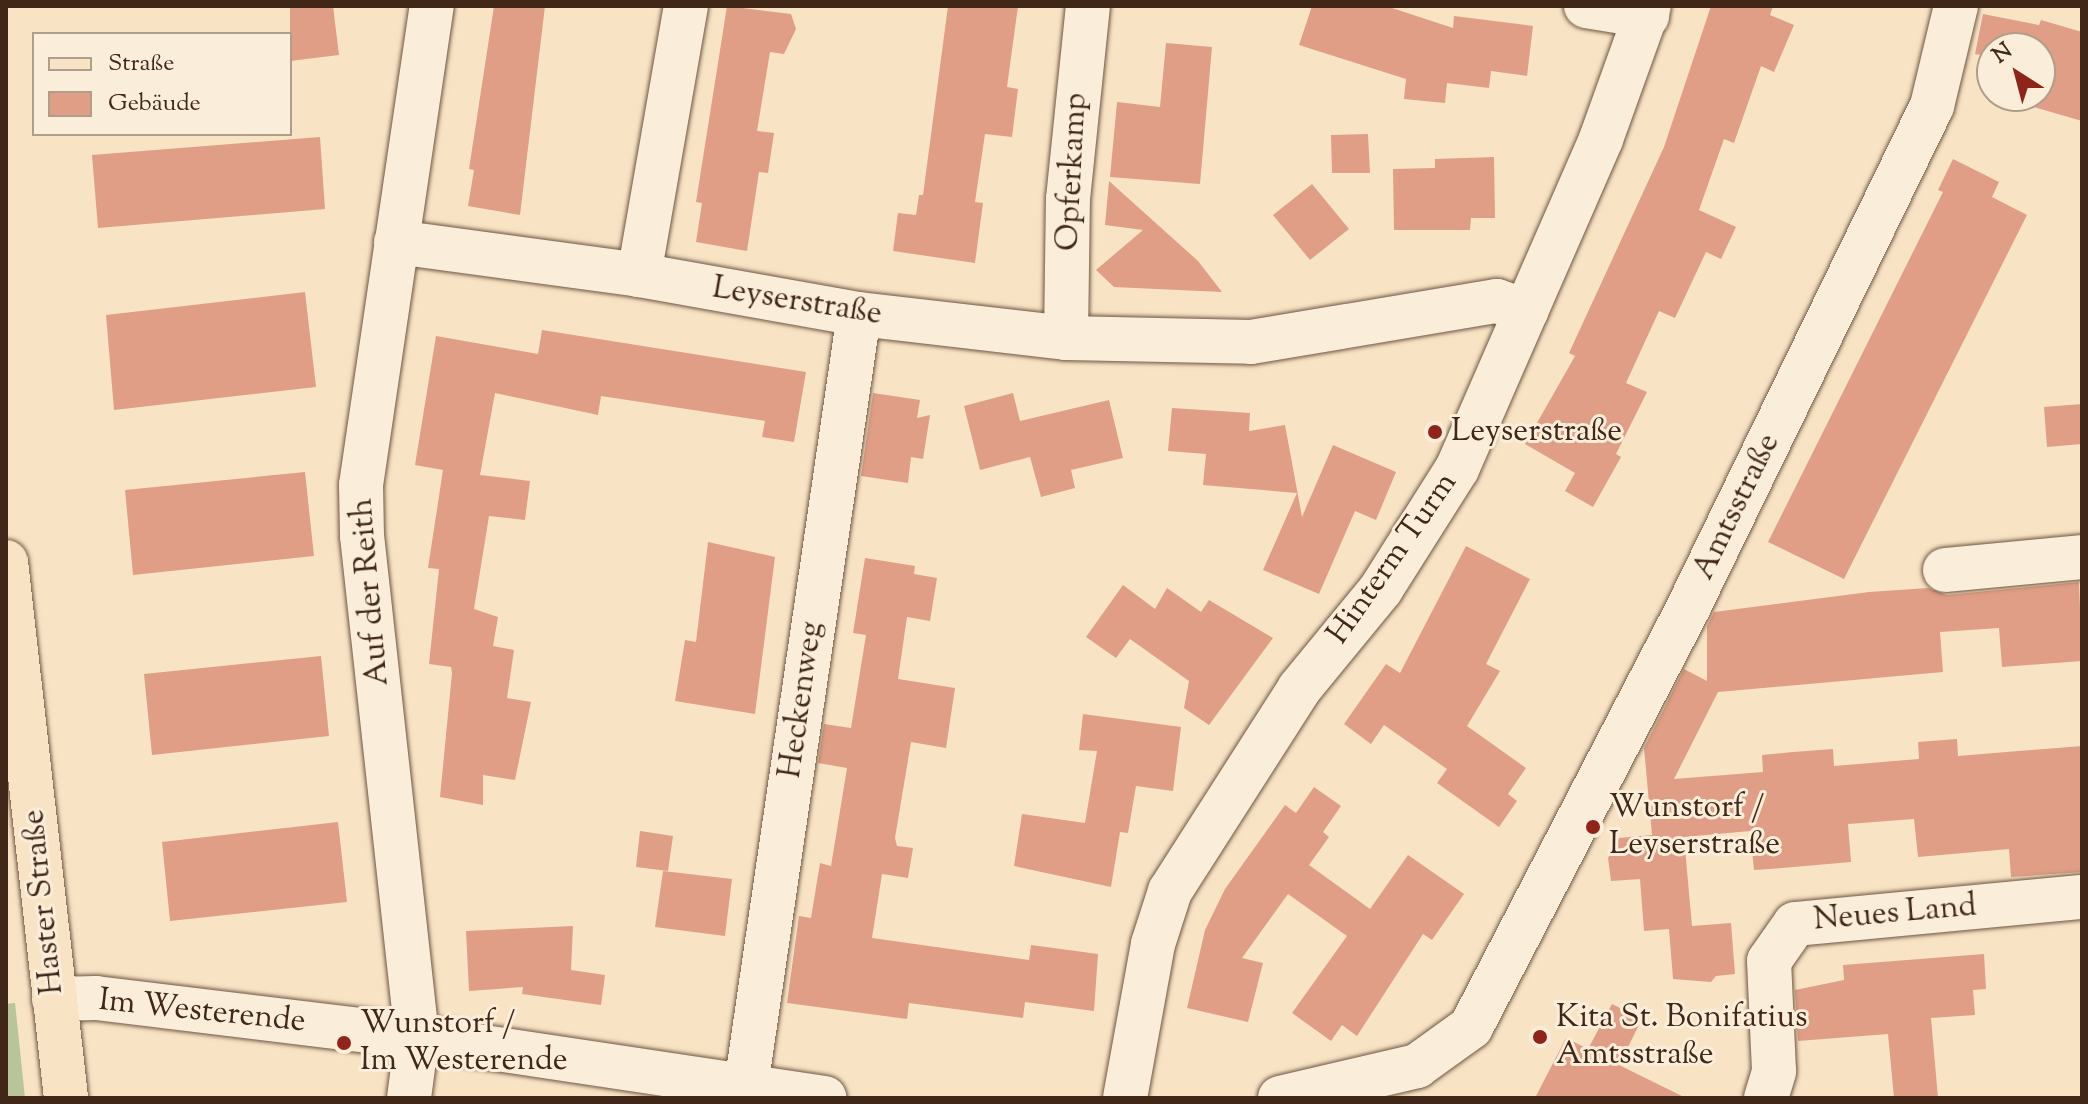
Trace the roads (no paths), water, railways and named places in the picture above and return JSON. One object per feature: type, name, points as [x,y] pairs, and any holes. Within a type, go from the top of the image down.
[{"type":"main road","name":"Haster Straße","points":[[6,562],[66,1098]]},
{"type":"street","name":"Auf der Reith","points":[[409,1098],[417,1037],[362,536],[361,485],[432,6]]},
{"type":"street","points":[[639,275],[686,6]]},
{"type":"street","name":"Opferkamp","points":[[1066,338],[1068,199],[1088,6]]},
{"type":"street","points":[[1586,6],[1648,11]]},
{"type":"street","name":"Amtsstraße","points":[[1425,1082],[1471,1027],[1689,606],[1932,106],[1956,6]]},
{"type":"street","name":"Hinterm Turm","points":[[1125,1098],[1153,944],[1170,891],[1299,689],[1381,589],[1457,469],[1601,139],[1648,11]]},
{"type":"street","name":"Leyserstraße","points":[[396,242],[639,275],[859,314],[1066,338],[1251,342],[1497,301],[1526,311]]},
{"type":"street","name":"Heckenweg","points":[[746,1086],[859,314]]},
{"type":"street","points":[[1945,570],[2082,557]]},
{"type":"street","name":"Neues Land","points":[[1766,1098],[1774,1071],[1769,961],[1795,924],[2082,897]]},
{"type":"street","name":"Im Westerende","points":[[54,999],[96,998],[417,1037],[824,1098]]},
{"type":"street","points":[[1280,1098],[1425,1082]]},
{"type":"place","name":"Leyserstraße","points":[[1435,432]]},
{"type":"place","name":"Wunstorf / Leyserstraße","points":[[1593,827]]},
{"type":"place","name":"Kita St. Bonifatius Amtsstraße","points":[[1540,1037]]},
{"type":"place","name":"Wunstorf / Im Westerende","points":[[344,1043]]}]
